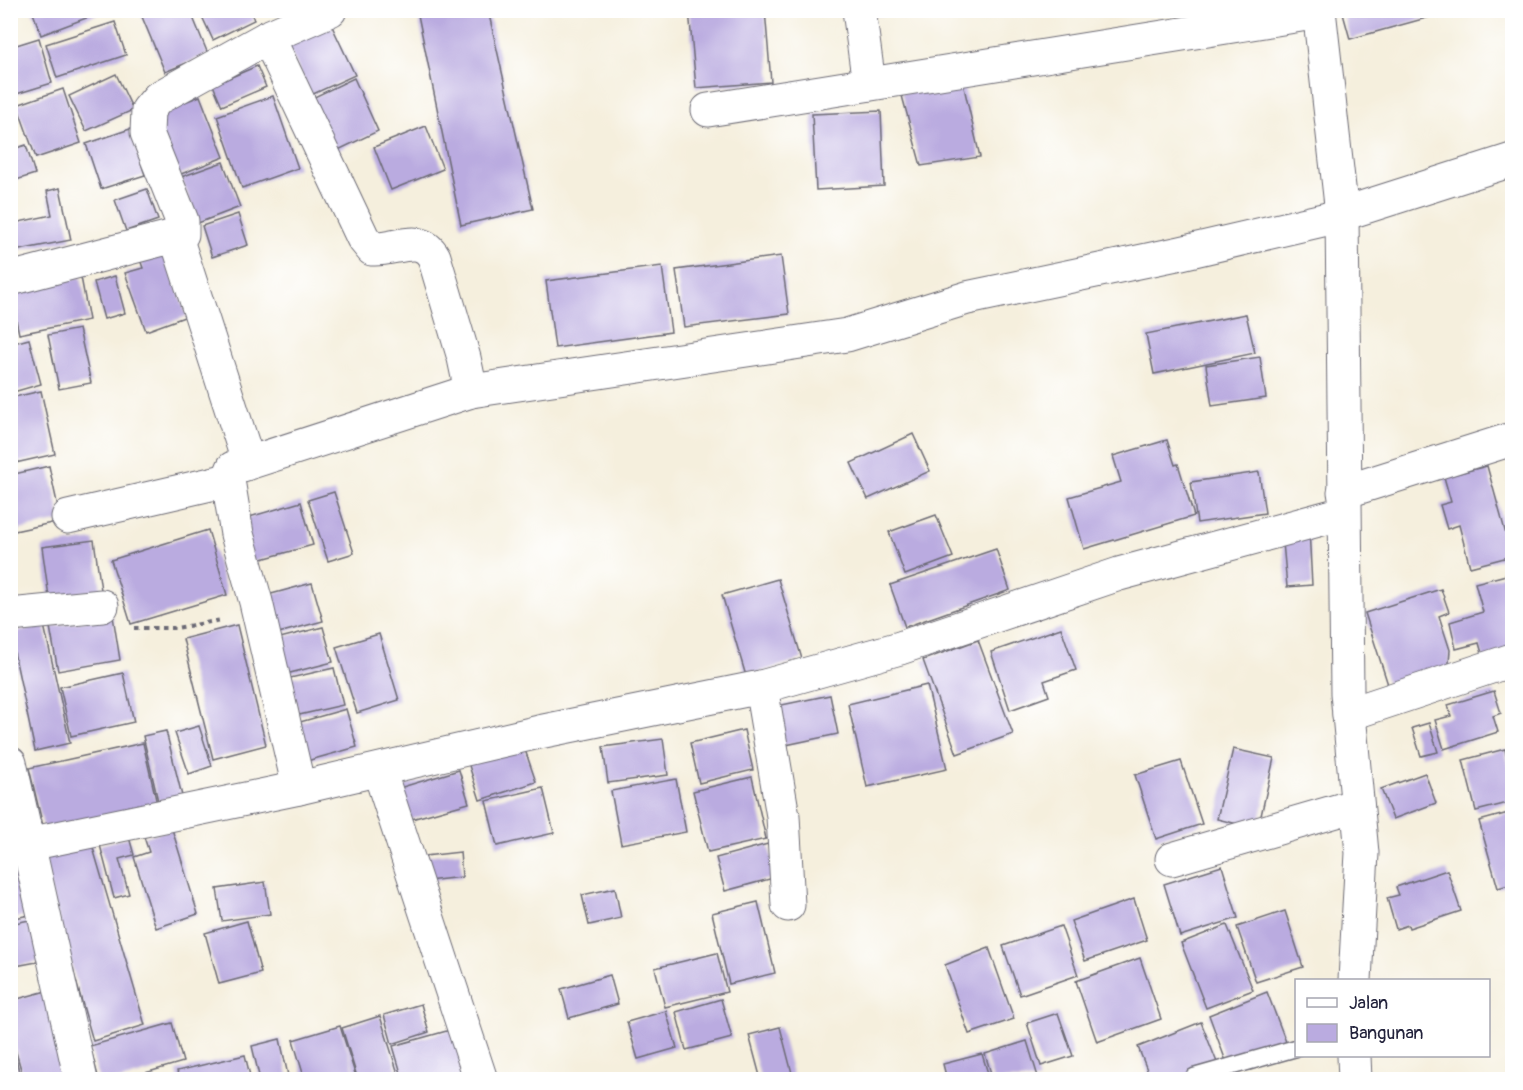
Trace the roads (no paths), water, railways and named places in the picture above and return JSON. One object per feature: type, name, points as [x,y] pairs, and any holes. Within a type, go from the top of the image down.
[{"type":"street","points":[[10,279],[176,237],[183,232],[183,226],[147,133],[148,110],[158,98],[268,37],[330,10]]},
{"type":"street","points":[[859,10],[869,84]]},
{"type":"street","points":[[708,110],[1320,11],[1334,216],[1349,714],[1362,853],[1355,979]]},
{"type":"street","points":[[268,37],[363,238],[372,249],[407,243],[429,247],[465,358],[471,391]]},
{"type":"street","points":[[68,517],[238,471],[471,391],[847,335],[967,298],[1276,232],[1512,160]]},
{"type":"street","points":[[176,237],[238,471],[237,534],[299,788]]},
{"type":"street","points":[[29,844],[299,788],[539,732],[760,687],[900,648],[1119,574],[1344,502],[1512,439]]},
{"type":"street","points":[[10,615],[102,606]]},
{"type":"street","points":[[1349,714],[1512,660]]},
{"type":"street","points":[[760,687],[783,816],[788,905]]},
{"type":"street","points":[[10,763],[81,1080]]},
{"type":"street","points":[[379,770],[482,1080]]},
{"type":"street","points":[[1172,860],[1357,806]]},
{"type":"street","points":[[1354,1057],[1355,1080]]},
{"type":"lane","points":[[1194,1077],[1295,1048]]}]
